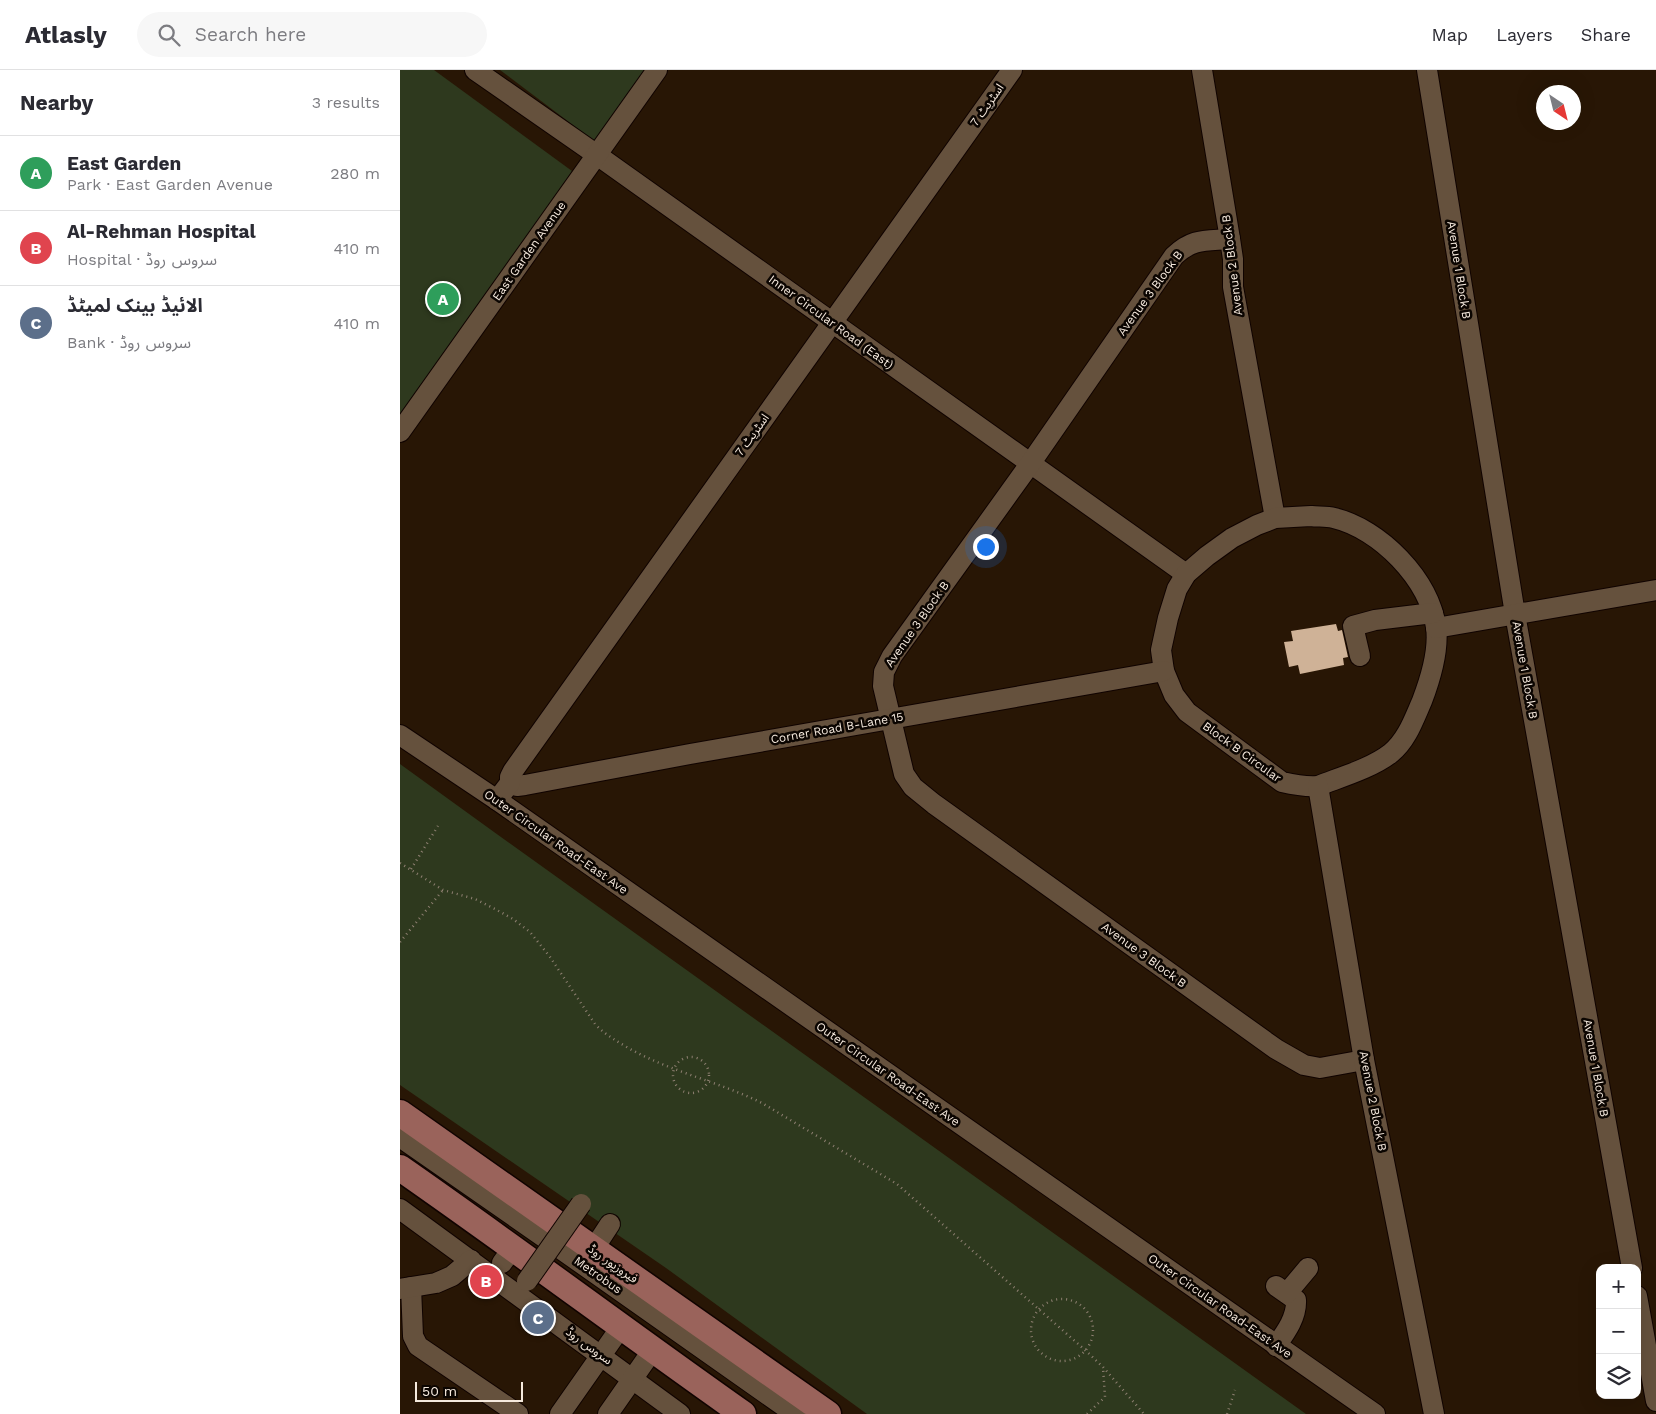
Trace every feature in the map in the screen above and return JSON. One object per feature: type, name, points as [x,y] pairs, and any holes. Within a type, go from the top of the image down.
[{"type":"main road","name":"فیروزپور روڈ","points":[[400,1114],[828,1414]]},
{"type":"main road","points":[[400,1168],[508,1255],[621,1327],[743,1414]]},
{"type":"street","name":"Inner Circular Road (East)","points":[[475,70],[1186,574]]},
{"type":"street","name":"East Garden Avenue","points":[[400,432],[657,70]]},
{"type":"street","name":"اسٹریٹ 7","points":[[497,800],[510,783],[513,771],[1012,70]]},
{"type":"street","name":"Avenue 2 Block B","points":[[1202,70],[1230,238],[1233,259],[1233,287],[1275,518]]},
{"type":"street","name":"Avenue 1 Block B","points":[[1426,70],[1515,614],[1631,1264]]},
{"type":"street","name":"Avenue 3 Block B","points":[[1230,238],[1193,242],[1183,247],[1174,256],[1030,464],[892,656],[884,672],[883,686],[904,774],[913,787],[934,804],[1276,1049],[1304,1065],[1320,1068],[1364,1060]]},
{"type":"street","name":"Block B Circular","points":[[1311,516],[1334,518],[1359,528],[1381,542],[1415,576],[1424,591],[1435,620],[1434,662],[1426,691],[1404,740],[1378,762],[1318,786],[1297,786],[1282,782],[1240,752],[1187,712],[1174,696],[1164,671],[1161,650],[1168,618],[1177,589],[1186,574],[1232,538],[1275,518],[1311,516]]},
{"type":"street","points":[[1360,656],[1353,626],[1375,620],[1435,620],[1515,614],[1656,590]]},
{"type":"street","name":"Corner Road B-Lane 15","points":[[510,783],[516,786],[525,785],[1164,671]]},
{"type":"street","name":"Outer Circular Road-East Ave","points":[[400,735],[497,800],[1375,1414]]},
{"type":"street","name":"Avenue 2 Block B","points":[[1318,786],[1364,1060],[1434,1414]]},
{"type":"street","name":"Metrobus","points":[[400,1137],[795,1414]]},
{"type":"street","points":[[527,1281],[581,1204]]},
{"type":"street","name":"سروس روڈ","points":[[400,1209],[680,1414]]},
{"type":"street","points":[[593,1250],[610,1224]]},
{"type":"street","points":[[471,1260],[452,1276],[436,1283],[405,1288],[413,1336],[418,1346],[518,1414]]},
{"type":"street","points":[[1276,1346],[1287,1330],[1296,1308],[1296,1300],[1282,1290],[1308,1268]]},
{"type":"street","points":[[1639,1309],[1656,1401]]},
{"type":"street","points":[[560,1414],[621,1327]]},
{"type":"street","points":[[608,1414],[652,1350]]},
{"type":"path","points":[[411,869],[438,826]]},
{"type":"path","points":[[400,864],[443,890],[476,899],[513,919],[530,932],[550,957],[603,1033],[652,1060],[740,1092],[762,1103],[897,1184],[1085,1350],[1103,1367],[1144,1414]]},
{"type":"path","points":[[400,942],[443,890]]},
{"type":"path","points":[[694,1057],[700,1059],[708,1069],[709,1081],[706,1087],[695,1093],[682,1091],[674,1082],[674,1069],[682,1060],[694,1057]]},
{"type":"path","points":[[1060,1299],[1068,1299],[1082,1306],[1088,1312],[1093,1327],[1092,1335],[1085,1350],[1079,1355],[1064,1360],[1048,1357],[1042,1353],[1033,1340],[1031,1332],[1034,1316],[1039,1310],[1045,1304],[1060,1299]]},
{"type":"path","points":[[1087,1414],[1105,1397],[1103,1367]]},
{"type":"path","points":[[1227,1414],[1235,1390]]},
{"type":"green space","points":[[400,70],[434,70],[572,171],[400,427]]},
{"type":"green space","points":[[500,70],[648,70],[598,144]]},
{"type":"green space","points":[[400,764],[1306,1414],[867,1414],[666,1268],[400,1085]]},
{"type":"building","points":[[1336,624],[1338,631],[1342,630],[1348,657],[1343,658],[1344,665],[1300,674],[1298,665],[1289,667],[1284,642],[1293,641],[1291,631]]},
{"type":"place","name":"East Garden","points":[[443,299]]},
{"type":"place","name":"Al-Rehman Hospital","points":[[486,1281]]},
{"type":"place","name":"الائیڈ بینک لمیٹڈ","points":[[538,1318]]}]
